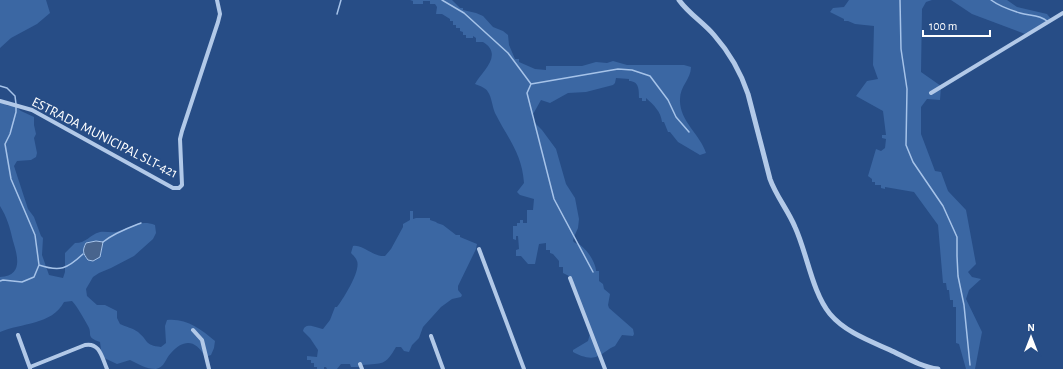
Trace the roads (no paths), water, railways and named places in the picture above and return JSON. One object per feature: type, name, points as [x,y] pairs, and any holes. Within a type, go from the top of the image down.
[{"type":"street","name":"ESTRADA MUNICIPAL SLT-421","points":[[0,101],[32,110],[173,188],[178,188],[182,185],[180,139],[218,22],[220,14],[217,0]]},
{"type":"street","points":[[679,0],[714,35],[741,77],[748,94],[772,185],[794,225],[820,296],[831,316],[864,338],[926,367],[938,369]]},
{"type":"street","points":[[931,94],[1063,13]]},
{"type":"street","points":[[479,249],[524,369]]},
{"type":"street","points":[[570,278],[605,369]]},
{"type":"street","points":[[193,330],[202,340],[209,369]]},
{"type":"street","points":[[18,335],[30,368],[91,344],[99,348],[106,369]]},
{"type":"street","points":[[430,336],[443,369]]},
{"type":"street","points":[[360,364],[362,369]]},
{"type":"waterway","points":[[337,14],[341,0]]},
{"type":"waterway","points":[[442,0],[464,13],[508,53],[531,84],[527,93],[554,199],[593,272]]},
{"type":"waterway","points":[[900,0],[901,49],[907,89],[906,145],[913,162],[943,206],[957,237],[958,276],[964,305],[970,365]]},
{"type":"waterway","points":[[991,0],[1009,9],[1023,14],[1037,16],[1047,21]]},
{"type":"waterway","points":[[531,84],[618,69],[632,70],[650,76],[668,100],[676,117],[689,132]]},
{"type":"waterway","points":[[0,86],[7,88],[15,96],[16,104]]},
{"type":"waterway","points":[[0,281],[22,282],[34,277],[39,265],[35,235],[11,179],[5,144],[10,134],[16,107]]},
{"type":"waterway","points":[[103,242],[116,233],[141,223]]},
{"type":"waterway","points":[[39,265],[58,269],[63,268],[68,266],[83,254]]}]
